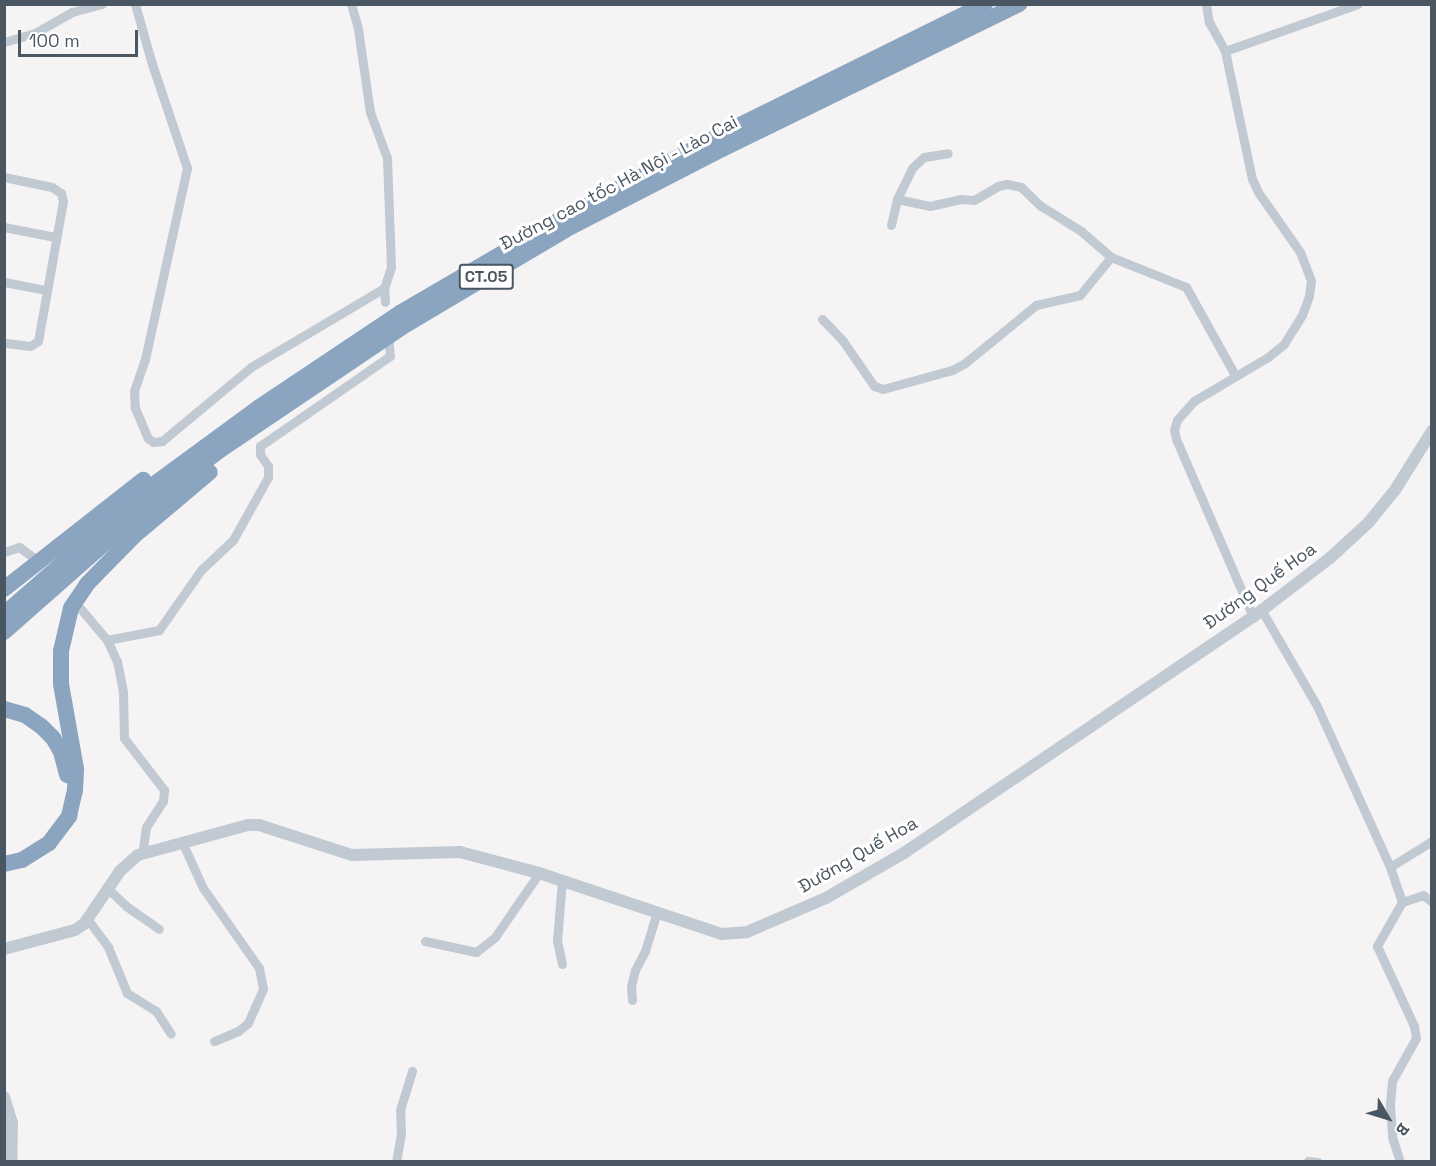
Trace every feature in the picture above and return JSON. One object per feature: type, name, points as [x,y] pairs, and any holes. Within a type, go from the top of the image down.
[{"type":"highway","name":"Đường cao tốc Hà Nội - Lào Cai","points":[[4,614],[149,488],[258,408],[361,338],[559,220],[728,131],[985,4]]},
{"type":"highway","name":"Đường cao tốc Hà Nội - Lào Cai","points":[[4,632],[157,497],[407,324],[566,230],[722,148],[1019,4]]},
{"type":"highway","points":[[4,864],[32,855],[49,843],[69,816],[75,790],[76,769],[61,684],[61,651],[67,619],[82,591],[134,536],[171,502],[280,421],[341,368]]},
{"type":"highway","points":[[4,589],[167,461],[258,408]]},
{"type":"highway","points":[[4,709],[25,715],[41,726],[53,738],[67,770],[67,790],[61,813],[47,832],[27,848],[4,855]]},
{"type":"street","points":[[4,42],[35,33],[72,12],[102,4]]},
{"type":"street","points":[[135,4],[152,64],[187,168],[145,359],[134,391],[135,408],[148,438],[153,442],[162,441],[251,367],[384,288]]},
{"type":"street","points":[[351,4],[358,29],[370,112],[387,158],[391,267],[384,288],[385,302]]},
{"type":"street","points":[[1206,4],[1209,22],[1225,51],[1252,179],[1258,192],[1300,252],[1311,281],[1309,296],[1302,315],[1284,344],[1268,357],[1194,401],[1177,420],[1174,430],[1176,439],[1258,614],[1317,706],[1390,867],[1402,902]]},
{"type":"street","points":[[1225,51],[1358,4]]},
{"type":"street","points":[[891,225],[897,199],[917,162],[933,153],[948,153]]},
{"type":"street","points":[[4,177],[49,186],[61,193],[63,201],[38,341],[30,346],[4,343]]},
{"type":"street","points":[[897,199],[930,206],[960,199],[974,200],[998,186],[1015,185],[1026,190],[1041,206],[1081,231],[1111,257],[1186,287],[1235,375]]},
{"type":"street","points":[[4,227],[55,237]]},
{"type":"street","points":[[822,319],[843,341],[874,386],[883,389],[952,370],[965,363],[1036,305],[1080,295],[1111,257]]},
{"type":"street","points":[[4,282],[46,290]]},
{"type":"street","points":[[107,639],[159,630],[201,570],[233,540],[268,477],[268,466],[260,454],[260,446],[390,356],[388,337]]},
{"type":"street","name":"Đường Quế Hoa","points":[[4,950],[75,930],[88,920],[128,862],[142,854],[236,826],[259,825],[352,855],[460,852],[562,880],[721,934],[733,935],[747,932],[826,898],[904,853],[1258,614],[1330,558],[1369,522],[1395,490],[1431,432]]},
{"type":"street","points":[[4,552],[19,547],[33,556]]},
{"type":"street","points":[[63,589],[72,598]]},
{"type":"street","points":[[80,608],[107,639],[121,676],[124,738],[164,790],[163,801],[146,827],[142,854]]},
{"type":"street","points":[[182,842],[203,888],[259,968],[263,989],[248,1023],[238,1031],[214,1041]]},
{"type":"street","points":[[1390,867],[1431,842]]},
{"type":"street","points":[[425,941],[461,951],[476,952],[495,937],[539,873]]},
{"type":"street","points":[[562,880],[557,941],[562,964]]},
{"type":"street","points":[[108,889],[126,906],[159,929]]},
{"type":"street","points":[[1400,1161],[1392,1137],[1390,1106],[1392,1081],[1416,1038],[1414,1026],[1377,946],[1402,902],[1423,895],[1431,902]]},
{"type":"street","points":[[632,999],[631,986],[634,970],[645,951],[657,914]]},
{"type":"street","points":[[88,920],[108,947],[127,993],[156,1011],[171,1034]]},
{"type":"street","points":[[396,1161],[401,1135],[400,1110],[412,1071]]},
{"type":"street","points":[[4,1097],[12,1123],[11,1161]]},
{"type":"street","points":[[1308,1161],[1318,1161]]}]
